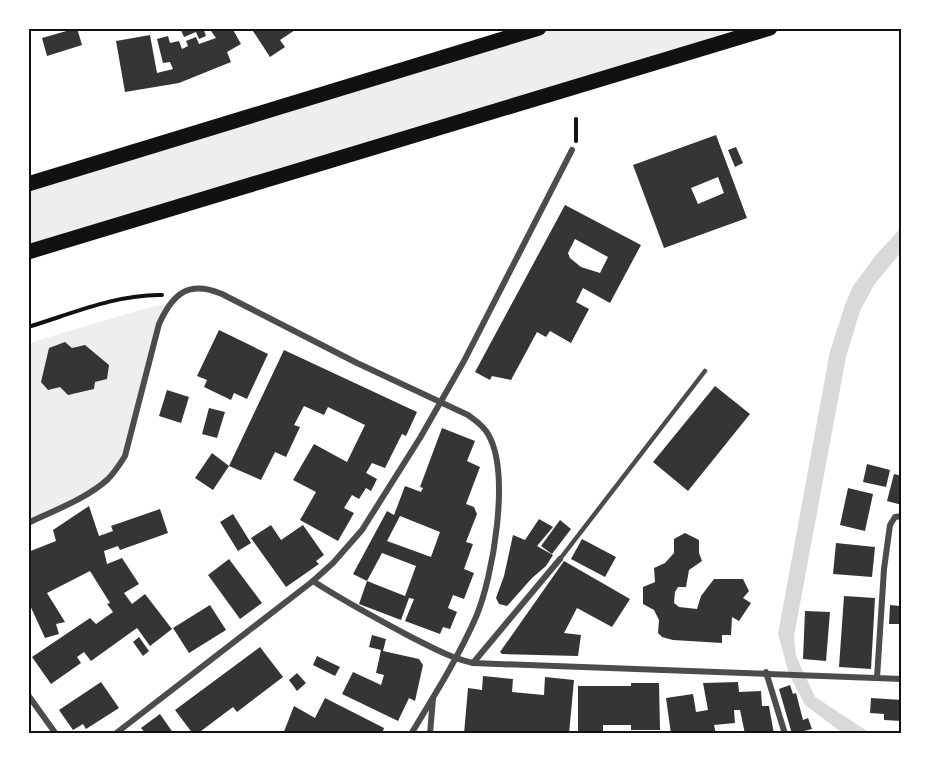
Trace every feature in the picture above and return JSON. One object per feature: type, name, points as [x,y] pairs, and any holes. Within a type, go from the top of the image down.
[{"type":"highway","points":[[28,184],[539,28]]},
{"type":"highway","points":[[28,252],[770,28]]},
{"type":"street","points":[[115,734],[313,581],[362,530],[464,361],[572,150]]},
{"type":"street","points":[[28,523],[95,489],[118,467],[125,456],[159,324],[165,311],[178,296],[198,288],[207,288],[357,363],[468,415],[482,425],[489,435],[497,466],[498,512],[477,615],[411,734]]},
{"type":"street","points":[[877,678],[884,569],[890,525],[895,517],[902,516]]},
{"type":"street","points":[[473,663],[560,559]]},
{"type":"street","points":[[313,581],[385,624],[455,658],[473,663],[766,672],[902,679]]},
{"type":"street","points":[[766,672],[785,734]]},
{"type":"street","points":[[28,695],[56,734]]},
{"type":"street","points":[[430,734],[434,696]]},
{"type":"lane","points":[[560,559],[705,371]]},
{"type":"path","points":[[572,150],[576,142],[576,119]]},
{"type":"path","points":[[28,327],[147,295],[178,296]]},
{"type":"shaded area","points":[[539,29],[770,29],[29,252],[29,184]]},
{"type":"shaded area","points":[[901,228],[901,252],[874,285],[860,311],[846,357],[794,636],[796,656],[815,697],[870,733],[844,734],[805,705],[789,674],[778,634],[830,351],[853,286],[876,255]]},
{"type":"shaded area","points":[[170,303],[165,311],[125,456],[95,489],[29,523],[29,343]]},
{"type":"building","points":[[77,28],[82,45],[47,56],[42,38]]},
{"type":"building","points":[[180,28],[203,28],[206,36],[199,39],[196,32],[184,37]]},
{"type":"building","points":[[209,28],[232,28],[241,44],[227,52],[231,62],[179,83],[125,92],[116,41],[150,35],[157,73],[173,69],[170,62],[163,63],[157,39],[168,36],[170,43],[179,41],[182,49],[188,46],[186,41],[196,37],[199,44],[216,38]]},
{"type":"building","points":[[251,28],[298,28],[280,40],[285,47],[270,57]]},
{"type":"building","points":[[716,135],[747,218],[664,248],[633,165]],"holes":[[[718,177],[724,193],[698,204],[691,188]]]},
{"type":"building","points":[[736,147],[743,163],[735,167],[728,150]]},
{"type":"building","points":[[565,205],[641,245],[610,303],[583,288],[576,302],[589,309],[571,343],[550,331],[546,337],[537,332],[511,380],[492,376],[490,380],[475,372]],"holes":[[[575,239],[608,257],[600,273],[581,267],[570,258],[568,253]]]},
{"type":"building","points":[[219,330],[268,354],[247,399],[234,393],[231,400],[204,387],[207,380],[197,376]]},
{"type":"building","points":[[65,342],[72,348],[85,345],[109,365],[107,379],[95,382],[94,389],[68,395],[60,387],[48,390],[41,382],[49,348]]},
{"type":"building","points":[[284,350],[417,412],[406,436],[402,434],[385,468],[372,463],[366,473],[377,479],[371,491],[366,488],[359,499],[352,495],[344,508],[354,513],[338,541],[300,520],[316,492],[293,480],[314,444],[347,462],[365,425],[328,407],[324,415],[304,406],[294,425],[300,427],[286,457],[275,452],[261,480],[229,466]]},
{"type":"building","points":[[715,386],[750,414],[688,491],[653,462]]},
{"type":"building","points":[[167,390],[189,397],[181,423],[159,416]]},
{"type":"building","points":[[209,408],[225,412],[217,438],[202,434]]},
{"type":"building","points":[[442,428],[475,441],[467,461],[480,467],[466,504],[474,507],[477,514],[466,542],[473,544],[464,569],[474,573],[464,599],[453,595],[448,608],[457,612],[450,629],[443,627],[440,634],[405,621],[414,599],[409,598],[401,620],[359,604],[367,581],[353,574],[387,511],[394,515],[405,486],[421,492],[423,488],[420,487]],"holes":[[[400,516],[440,532],[431,557],[387,541]],[[382,553],[416,566],[405,596],[367,581]]]},
{"type":"building","points":[[212,453],[229,466],[213,490],[195,478]]},
{"type":"building","points":[[867,464],[890,470],[886,487],[863,482]]},
{"type":"building","points":[[894,474],[902,476],[902,505],[887,501]]},
{"type":"building","points":[[848,488],[873,494],[865,531],[840,525]]},
{"type":"building","points":[[89,506],[99,536],[113,531],[111,526],[160,509],[168,533],[120,550],[118,546],[104,551],[107,564],[122,558],[139,584],[124,593],[132,604],[145,594],[172,629],[150,646],[137,628],[91,661],[84,652],[77,657],[81,663],[51,684],[32,657],[90,618],[96,624],[113,612],[90,571],[47,593],[65,622],[56,624],[59,634],[45,638],[28,601],[28,552],[56,541],[53,530]]},
{"type":"building","points":[[233,514],[251,543],[238,551],[220,522]]},
{"type":"building","points":[[539,519],[553,527],[537,546],[553,555],[546,566],[507,606],[499,604],[496,598],[504,576],[513,535],[525,540]]},
{"type":"building","points":[[560,520],[571,529],[552,554],[541,546]]},
{"type":"building","points":[[271,525],[281,540],[303,525],[324,555],[316,561],[319,564],[286,587],[251,538]]},
{"type":"building","points":[[685,533],[699,540],[699,553],[702,561],[689,570],[686,587],[678,587],[674,603],[679,607],[697,609],[701,596],[714,579],[743,579],[749,591],[743,598],[751,603],[739,621],[732,617],[731,635],[722,635],[722,643],[673,640],[662,637],[658,633],[659,620],[654,610],[643,604],[643,587],[655,582],[654,568],[665,563],[674,553],[674,539]]},
{"type":"building","points":[[582,539],[616,557],[605,577],[571,559]]},
{"type":"building","points":[[836,543],[875,547],[872,577],[833,574]]},
{"type":"building","points":[[229,559],[262,603],[240,619],[208,575]]},
{"type":"building","points":[[564,561],[630,599],[612,627],[577,608],[564,633],[581,635],[578,656],[502,654],[500,652]]},
{"type":"building","points":[[844,596],[875,598],[871,669],[839,667]]},
{"type":"building","points":[[210,605],[226,630],[189,653],[173,628]]},
{"type":"building","points":[[890,605],[900,606],[900,624],[889,624]]},
{"type":"building","points":[[805,611],[830,612],[826,661],[803,659]]},
{"type":"building","points":[[372,635],[386,639],[383,651],[419,659],[423,665],[415,701],[409,698],[398,721],[342,694],[353,672],[381,685],[384,675],[376,673],[381,650],[369,647]]},
{"type":"building","points":[[139,637],[149,651],[143,656],[133,642]]},
{"type":"building","points":[[260,647],[283,677],[237,712],[233,707],[197,734],[193,734],[175,710]]},
{"type":"building","points":[[317,656],[340,667],[335,676],[313,665]]},
{"type":"building","points":[[297,673],[306,683],[297,691],[289,680]]},
{"type":"building","points":[[483,676],[513,679],[512,692],[544,695],[545,677],[574,680],[569,734],[464,734],[468,688],[482,690]]},
{"type":"building","points":[[101,682],[119,708],[86,729],[83,724],[73,730],[59,710]]},
{"type":"building","points":[[738,682],[739,692],[761,691],[762,706],[769,706],[774,734],[745,734],[740,710],[734,710],[735,723],[714,725],[716,734],[671,734],[666,698],[693,694],[696,712],[708,710],[703,683]]},
{"type":"building","points":[[631,683],[659,683],[660,730],[631,730],[631,725],[603,725],[603,734],[578,734],[578,686],[631,686]]},
{"type":"building","points":[[790,685],[793,694],[796,693],[803,720],[808,718],[812,729],[792,734],[779,689]]},
{"type":"building","points":[[325,698],[384,728],[382,734],[283,734],[294,706],[315,718]]},
{"type":"building","points":[[871,698],[902,700],[902,721],[884,720],[884,714],[870,713]]},
{"type":"building","points":[[160,714],[174,734],[146,734],[141,728]]}]
